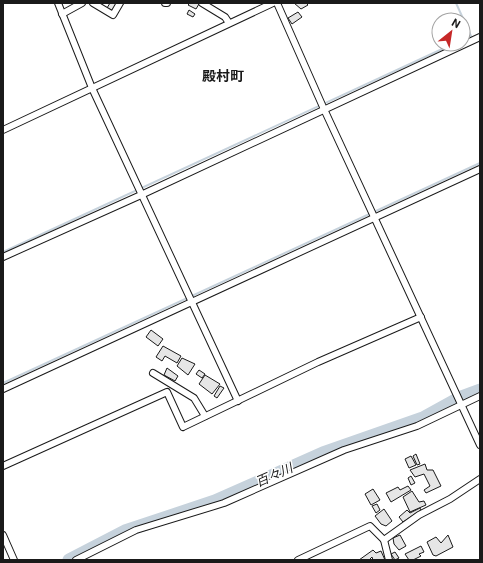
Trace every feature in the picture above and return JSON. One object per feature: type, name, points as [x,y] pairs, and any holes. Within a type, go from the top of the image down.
[{"type":"street","points":[[58,3],[92,88],[238,401]]},
{"type":"street","points":[[62,14],[82,3]]},
{"type":"street","points":[[93,3],[113,15],[120,3]]},
{"type":"street","points":[[202,3],[225,17],[229,23]]},
{"type":"street","points":[[3,130],[273,3]]},
{"type":"street","points":[[277,3],[480,445]]},
{"type":"street","points":[[3,257],[140,191],[323,106],[480,37]]},
{"type":"street","points":[[3,389],[190,299],[373,214],[480,169]]},
{"type":"street","points":[[167,392],[183,427],[318,362],[421,317]]},
{"type":"street","points":[[153,373],[194,398],[205,416]]},
{"type":"street","points":[[3,466],[167,392],[174,386]]},
{"type":"street","points":[[76,560],[136,530],[224,503],[344,450],[417,426],[480,396]]},
{"type":"street","points":[[384,540],[419,514],[450,499],[480,479]]},
{"type":"street","points":[[298,560],[370,526],[384,540],[389,560]]},
{"type":"street","points":[[3,535],[14,560]]},
{"type":"building","points":[[110,3],[118,3],[113,11],[107,8]]},
{"type":"building","points":[[190,3],[199,4],[196,9],[188,5]]},
{"type":"building","points":[[294,3],[306,3],[308,5],[301,9]]},
{"type":"building","points":[[189,10],[195,14],[193,17],[187,14]]},
{"type":"building","points":[[298,12],[302,17],[292,24],[288,18]]},
{"type":"building","points":[[151,330],[163,339],[158,346],[146,337]]},
{"type":"building","points":[[163,346],[181,356],[177,363],[165,356],[162,361],[156,357]]},
{"type":"building","points":[[182,358],[195,364],[188,375],[177,366]]},
{"type":"building","points":[[167,368],[178,376],[175,381],[164,375]]},
{"type":"building","points":[[199,370],[205,374],[202,378],[196,374]]},
{"type":"building","points":[[205,375],[220,384],[212,394],[199,384]]},
{"type":"building","points":[[220,386],[224,388],[217,398],[214,396]]},
{"type":"building","points":[[416,454],[420,464],[417,465],[413,456]]},
{"type":"building","points":[[411,456],[416,465],[409,468],[405,459]]},
{"type":"building","points":[[425,464],[427,470],[433,470],[441,486],[426,493],[424,490],[430,486],[424,474],[415,477],[410,470]]},
{"type":"building","points":[[411,476],[415,483],[411,485],[408,478]]},
{"type":"building","points":[[408,486],[411,490],[391,502],[386,493],[398,487],[400,490]]},
{"type":"building","points":[[373,489],[380,500],[371,505],[365,494]]},
{"type":"building","points":[[412,491],[419,502],[424,501],[426,505],[410,512],[403,497]]},
{"type":"building","points":[[377,504],[380,510],[376,513],[372,506]]},
{"type":"building","points":[[420,508],[421,510],[403,522],[399,517],[407,510],[410,513]]},
{"type":"building","points":[[384,509],[392,521],[386,526],[381,524],[375,516]]},
{"type":"building","points":[[400,535],[406,546],[399,550],[394,544],[393,538]]},
{"type":"building","points":[[448,535],[453,547],[436,556],[433,555],[427,542],[436,537],[441,543]]},
{"type":"building","points":[[421,546],[424,552],[419,554],[421,556],[413,560],[409,560],[405,554]]},
{"type":"building","points":[[373,550],[376,553],[381,551],[385,560],[373,560],[372,557],[369,560],[359,560]]},
{"type":"building","points":[[395,552],[399,558],[395,560],[391,554]]},
{"type":"waterway","points":[[456,3],[460,12]]},
{"type":"waterway","points":[[3,252],[436,52]]},
{"type":"waterway","points":[[3,383],[480,163]]},
{"type":"waterway","name":"百々川","points":[[69,560],[125,531],[215,501],[323,453],[423,418],[461,397],[480,390]]},
{"type":"district","name":"殿村町","points":[[223,76]]}]
